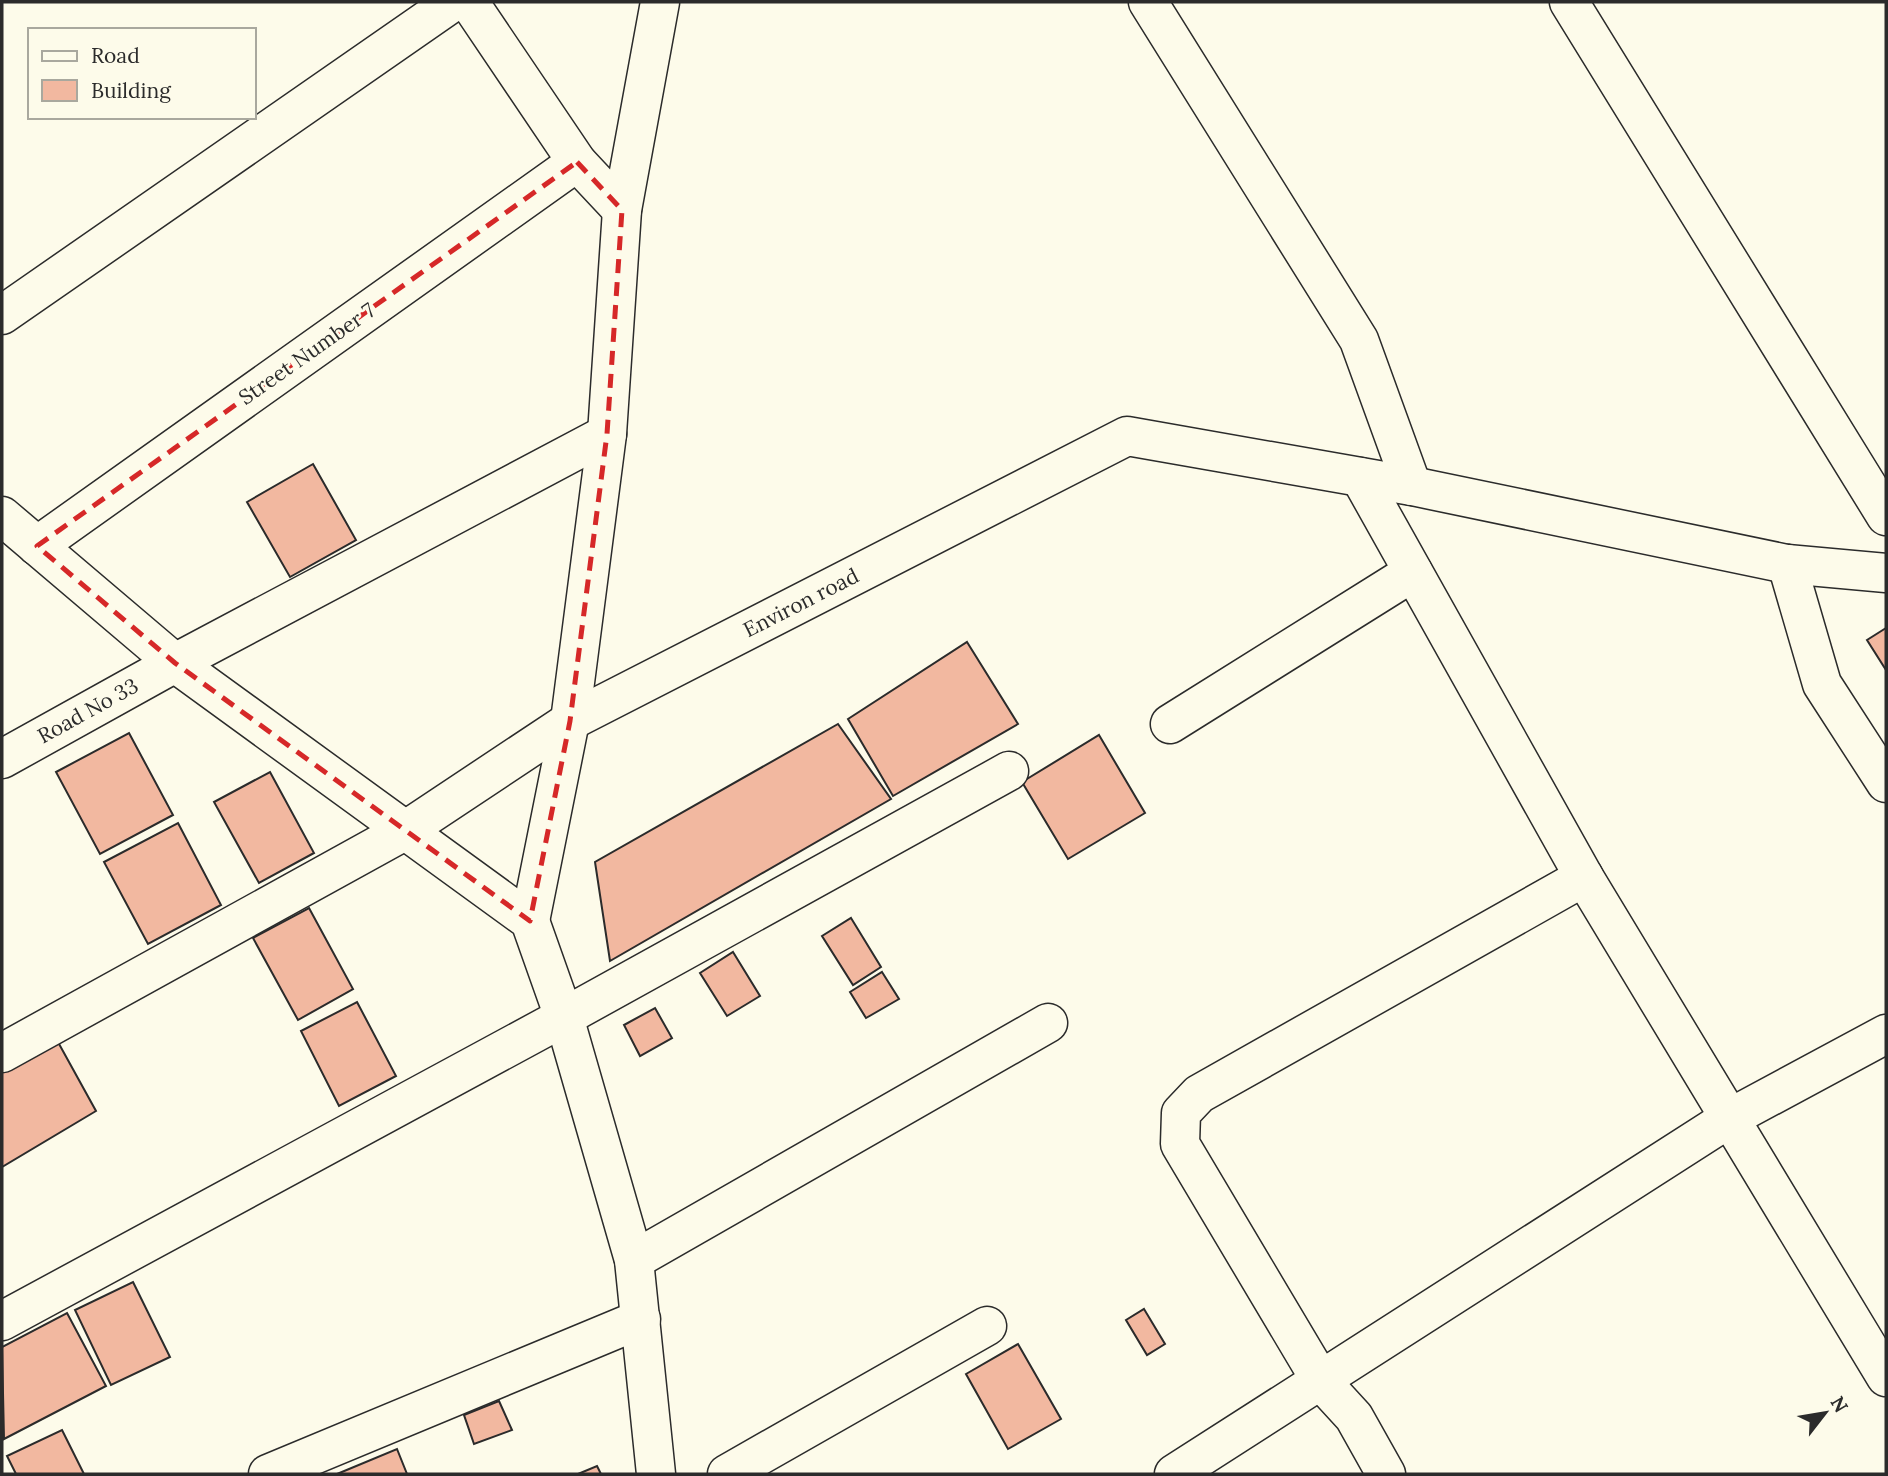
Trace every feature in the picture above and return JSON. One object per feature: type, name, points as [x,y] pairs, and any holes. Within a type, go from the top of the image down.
[{"type":"street","points":[[2,315],[453,2]]},
{"type":"street","points":[[469,2],[577,162],[622,211]]},
{"type":"street","points":[[656,1474],[634,1260],[564,1017],[530,921],[570,721],[607,434],[622,211],[660,2]]},
{"type":"street","points":[[1149,2],[1359,340],[1412,486]]},
{"type":"street","points":[[1569,2],[1886,516]]},
{"type":"street","name":"Street Number 7","points":[[37,546],[577,162]]},
{"type":"street","name":"Road No 33","points":[[2,759],[175,663],[607,434]]},
{"type":"street","name":"Environ road","points":[[2,1053],[406,830],[570,721],[1126,436],[1412,486],[1787,564],[1886,573]]},
{"type":"street","points":[[1360,477],[1584,877],[1886,1377]]},
{"type":"street","points":[[2,516],[175,663],[530,921]]},
{"type":"street","points":[[1787,564],[1822,684],[1886,783]]},
{"type":"street","points":[[1170,724],[1413,572]]},
{"type":"street","points":[[2,1321],[564,1017],[1009,771]]},
{"type":"street","points":[[1386,1474],[1354,1417],[1321,1381],[1180,1144],[1181,1113],[1199,1094],[1584,877]]},
{"type":"street","points":[[634,1260],[1048,1023]]},
{"type":"street","points":[[1174,1474],[1728,1119],[1886,1034]]},
{"type":"street","points":[[268,1474],[641,1319]]},
{"type":"street","points":[[727,1474],[986,1326]]},
{"type":"highlighted area","points":[[577,162],[622,210],[607,434],[570,721],[530,921],[175,663],[37,546]]},
{"type":"building","points":[[313,464],[356,540],[290,577],[247,502]]},
{"type":"building","points":[[1886,628],[1886,670],[1867,640]]},
{"type":"building","points":[[967,642],[1018,724],[893,796],[848,719]]},
{"type":"building","points":[[838,724],[891,799],[610,961],[595,862]]},
{"type":"building","points":[[129,733],[173,815],[100,854],[56,772]]},
{"type":"building","points":[[1099,735],[1145,813],[1068,859],[1022,782]]},
{"type":"building","points":[[270,772],[314,853],[259,883],[214,802]]},
{"type":"building","points":[[178,823],[221,905],[148,944],[104,862]]},
{"type":"building","points":[[309,908],[353,989],[298,1020],[253,938]]},
{"type":"building","points":[[851,918],[881,967],[853,985],[822,936]]},
{"type":"building","points":[[733,952],[760,996],[727,1016],[700,973]]},
{"type":"building","points":[[882,972],[899,999],[866,1018],[850,992]]},
{"type":"building","points":[[357,1002],[396,1076],[339,1106],[301,1031]]},
{"type":"building","points":[[655,1008],[672,1038],[640,1056],[624,1025]]},
{"type":"building","points":[[53,1033],[96,1111],[2,1167],[2,1062]]},
{"type":"building","points":[[133,1282],[170,1357],[111,1385],[75,1310]]},
{"type":"building","points":[[1144,1309],[1165,1344],[1147,1355],[1126,1320]]},
{"type":"building","points":[[67,1313],[106,1386],[4,1439],[2,1347]]},
{"type":"building","points":[[1018,1344],[1061,1419],[1008,1449],[966,1374]]},
{"type":"building","points":[[499,1401],[512,1430],[474,1444],[464,1415]]},
{"type":"building","points":[[62,1430],[84,1474],[16,1474],[7,1456]]},
{"type":"building","points":[[397,1449],[407,1474],[337,1474]]},
{"type":"building","points":[[597,1466],[601,1474],[578,1474]]}]
